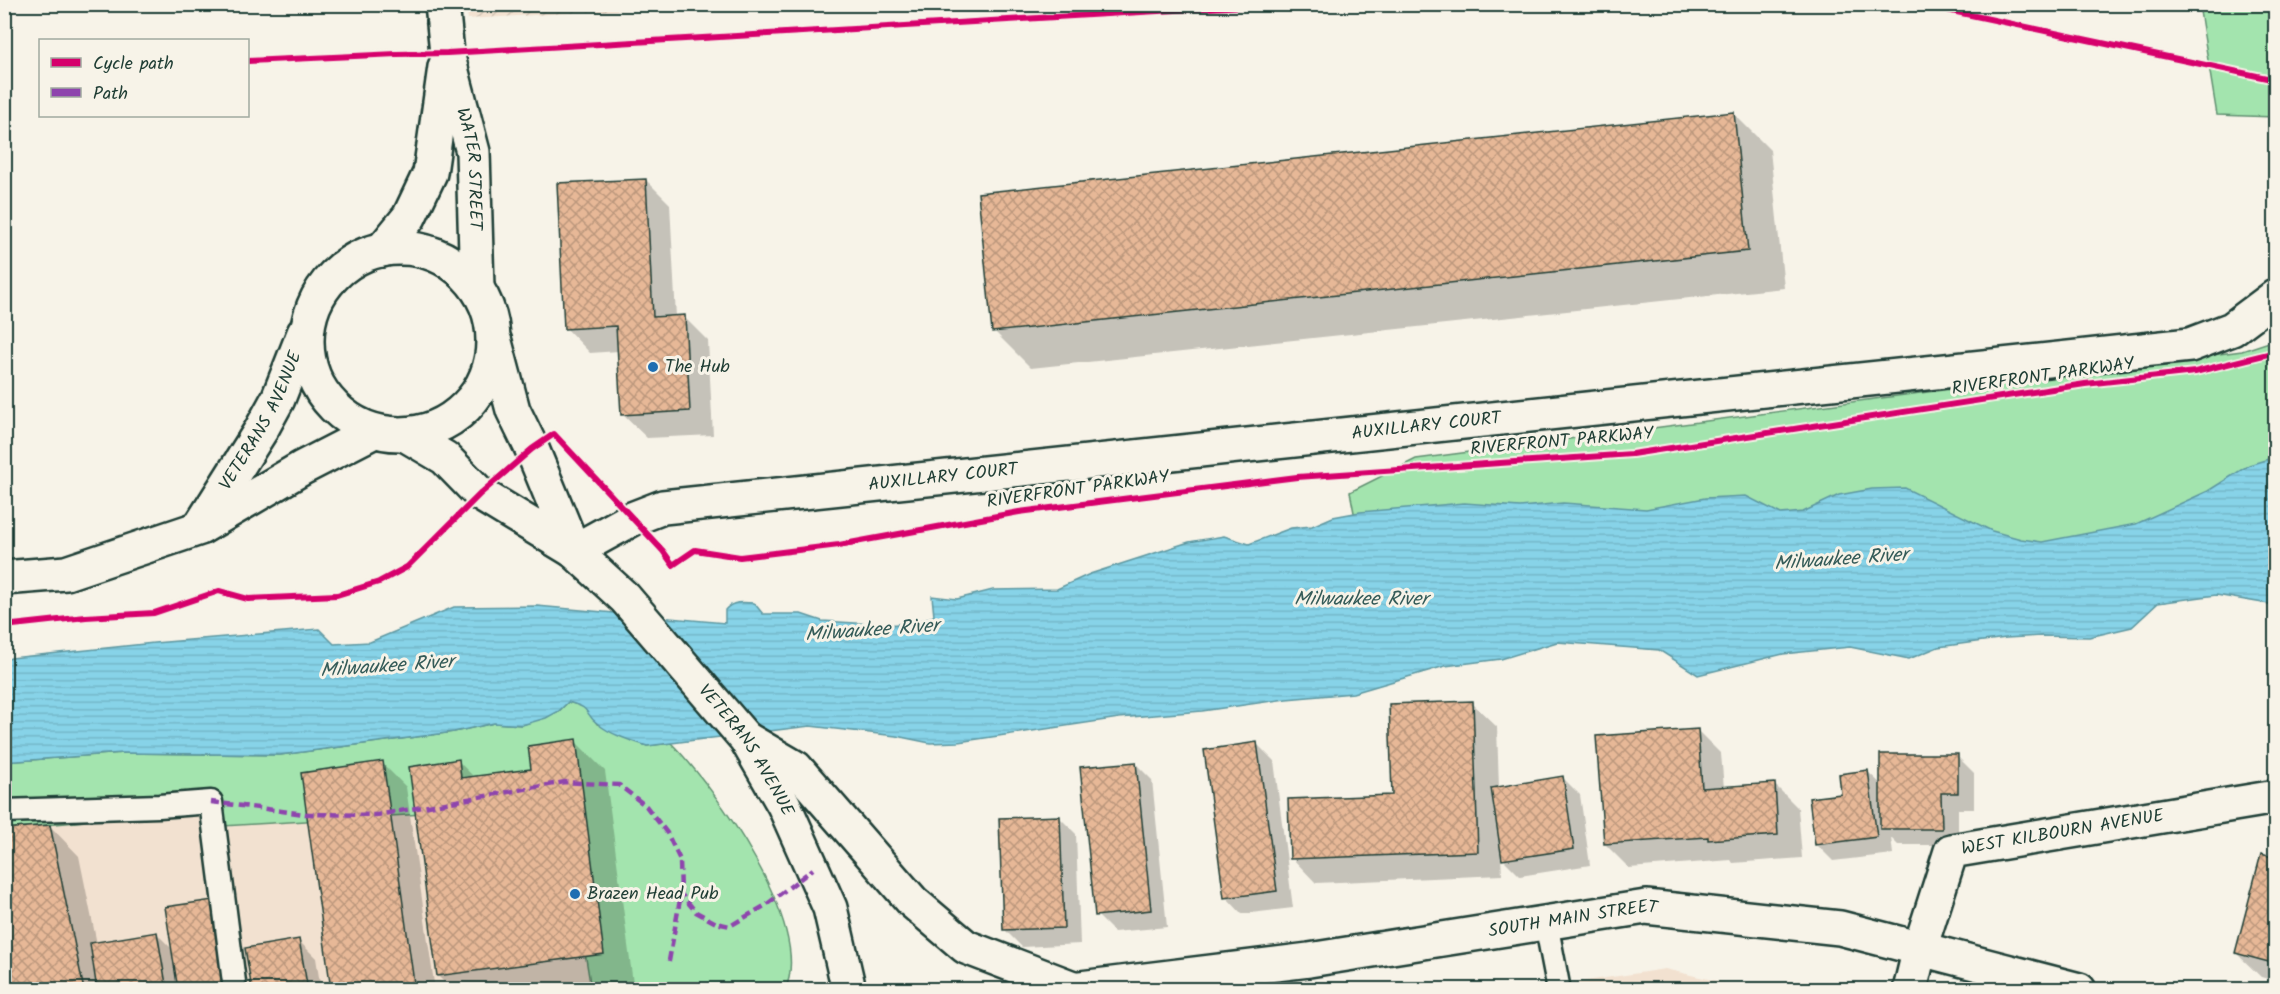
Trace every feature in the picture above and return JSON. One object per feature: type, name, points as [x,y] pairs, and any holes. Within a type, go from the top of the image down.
[{"type":"street","name":"WATER STREET","points":[[442,4],[447,53],[473,152],[477,288]]},
{"type":"street","name":"WATER STREET","points":[[382,250],[409,217],[430,173],[447,53]]},
{"type":"street","points":[[409,248],[435,255],[459,269],[477,288],[489,312],[493,338],[490,366],[478,393],[458,414],[434,429],[390,433],[346,418],[324,397],[311,369],[307,339],[313,309],[324,288],[340,270],[360,257],[382,250],[409,248]]},
{"type":"street","name":"AUXILLARY COURT","points":[[574,551],[632,519],[663,507],[2190,345],[2232,329],[2276,296]]},
{"type":"street","name":"VETERANS AVENUE","points":[[200,528],[278,399],[313,309]]},
{"type":"street","name":"VETERANS AVENUE","points":[[493,338],[513,410],[532,449],[574,551]]},
{"type":"street","name":"VETERANS AVENUE","points":[[4,578],[66,573],[200,528],[302,468],[390,433],[445,458],[480,494],[574,551],[625,598],[746,739],[784,805],[830,908],[849,990]]},
{"type":"street","points":[[746,739],[796,768],[913,902],[966,947],[1068,989]]},
{"type":"street","name":"WEST KILBOURN AVENUE","points":[[1920,948],[1951,851],[2276,797]]},
{"type":"street","name":"SOUTH MAIN STREET","points":[[1068,989],[1310,960],[1646,907],[1840,928],[2079,990]]},
{"type":"street","points":[[1910,990],[1920,948]]},
{"type":"lane","points":[[4,812],[211,802],[235,990]]},
{"type":"lane","points":[[1546,923],[1558,990]]},
{"type":"shaded area","points":[[466,4],[703,5],[468,19]]},
{"type":"shaded area","points":[[198,810],[201,827],[424,814],[575,894],[591,989],[5,990],[5,829]]},
{"type":"shaded area","points":[[1665,969],[1751,989],[1526,990]]},
{"type":"green space","points":[[2199,5],[2275,5],[2275,117],[2217,115]]},
{"type":"green space","points":[[2275,340],[2275,470],[2174,525],[2051,554],[1791,524],[1357,528],[1350,492],[1416,459],[2242,351]]},
{"type":"green space","points":[[568,702],[585,707],[597,724],[647,746],[671,743],[711,791],[734,823],[773,896],[786,931],[790,963],[785,990],[591,989],[560,799],[424,814],[223,826],[220,808],[5,829],[4,762],[123,753],[280,755],[454,732],[494,723],[522,725],[559,711]]},
{"type":"water","name":"Milwaukee River","points":[[2275,457],[2275,605],[2216,595],[2158,603],[2132,627],[2089,637],[2006,638],[1938,647],[1909,659],[1850,647],[1783,654],[1698,675],[1659,650],[1557,642],[1501,659],[1445,666],[1353,693],[1286,699],[1202,711],[1119,718],[958,742],[930,743],[896,736],[810,726],[647,746],[603,728],[585,709],[568,702],[559,711],[546,718],[522,725],[494,723],[454,732],[280,755],[123,753],[5,762],[5,660],[11,658],[319,629],[334,644],[370,642],[454,607],[537,606],[725,623],[725,610],[728,607],[746,602],[754,603],[763,614],[801,614],[822,621],[888,625],[916,622],[934,616],[932,596],[957,599],[993,590],[1057,589],[1090,574],[1189,542],[1224,536],[1249,544],[1291,528],[1312,526],[1333,517],[1360,512],[1464,503],[1520,507],[1563,503],[1646,509],[1705,498],[1746,496],[1781,514],[1803,512],[1839,495],[1872,489],[1905,488],[1992,531],[2042,542],[2136,524],[2208,491],[2249,465]]},
{"type":"building","points":[[1734,112],[1748,251],[992,332],[978,193]]},
{"type":"building","points":[[646,179],[653,317],[685,315],[690,411],[621,415],[616,326],[564,329],[557,183]]},
{"type":"building","points":[[1473,701],[1478,852],[1290,859],[1288,799],[1392,795],[1389,704]]},
{"type":"building","points":[[1698,729],[1702,788],[1775,783],[1778,835],[1604,844],[1596,736]]},
{"type":"building","points":[[576,739],[604,954],[437,976],[409,767],[459,759],[461,778],[531,769],[528,746]]},
{"type":"building","points":[[1257,742],[1277,891],[1224,898],[1204,750]]},
{"type":"building","points":[[1880,754],[1958,754],[1958,793],[1941,793],[1942,829],[1880,829]]},
{"type":"building","points":[[383,761],[415,990],[331,990],[301,773]]},
{"type":"building","points":[[1136,762],[1151,910],[1095,916],[1080,767]]},
{"type":"building","points":[[1868,770],[1877,837],[1815,845],[1809,798],[1841,794],[1839,774]]},
{"type":"building","points":[[1563,776],[1574,849],[1502,860],[1491,788]]},
{"type":"building","points":[[1060,816],[1064,928],[1003,930],[999,818]]},
{"type":"building","points":[[50,825],[84,990],[4,990],[4,829]]},
{"type":"building","points":[[2261,854],[2276,858],[2276,964],[2235,953]]},
{"type":"building","points":[[220,899],[234,990],[178,990],[165,907]]},
{"type":"building","points":[[157,932],[167,990],[97,990],[90,943]]},
{"type":"building","points":[[299,939],[308,990],[252,990],[245,948]]},
{"type":"marked path","points":[[211,802],[305,814],[377,815],[565,782],[619,785],[646,806],[667,833],[680,860],[681,894],[696,912],[716,923],[730,926],[766,905],[813,869]]},
{"type":"marked path","points":[[669,961],[681,894]]},
{"type":"cycle path","points":[[249,61],[447,53],[1278,4]]},
{"type":"cycle path","points":[[1919,4],[2276,80]]},
{"type":"cycle path","name":"RIVERFRONT PARKWAY","points":[[4,626],[86,617],[154,613],[219,591],[248,599],[337,595],[379,582],[407,567],[480,494],[532,449],[554,434],[663,551],[673,565],[695,550],[740,557],[839,545],[1019,512],[1297,477],[1632,454],[2085,384],[2195,372],[2276,352]]},
{"type":"place","name":"The Hub","points":[[653,367]]},
{"type":"place","name":"Brazen Head Pub","points":[[575,894]]}]
